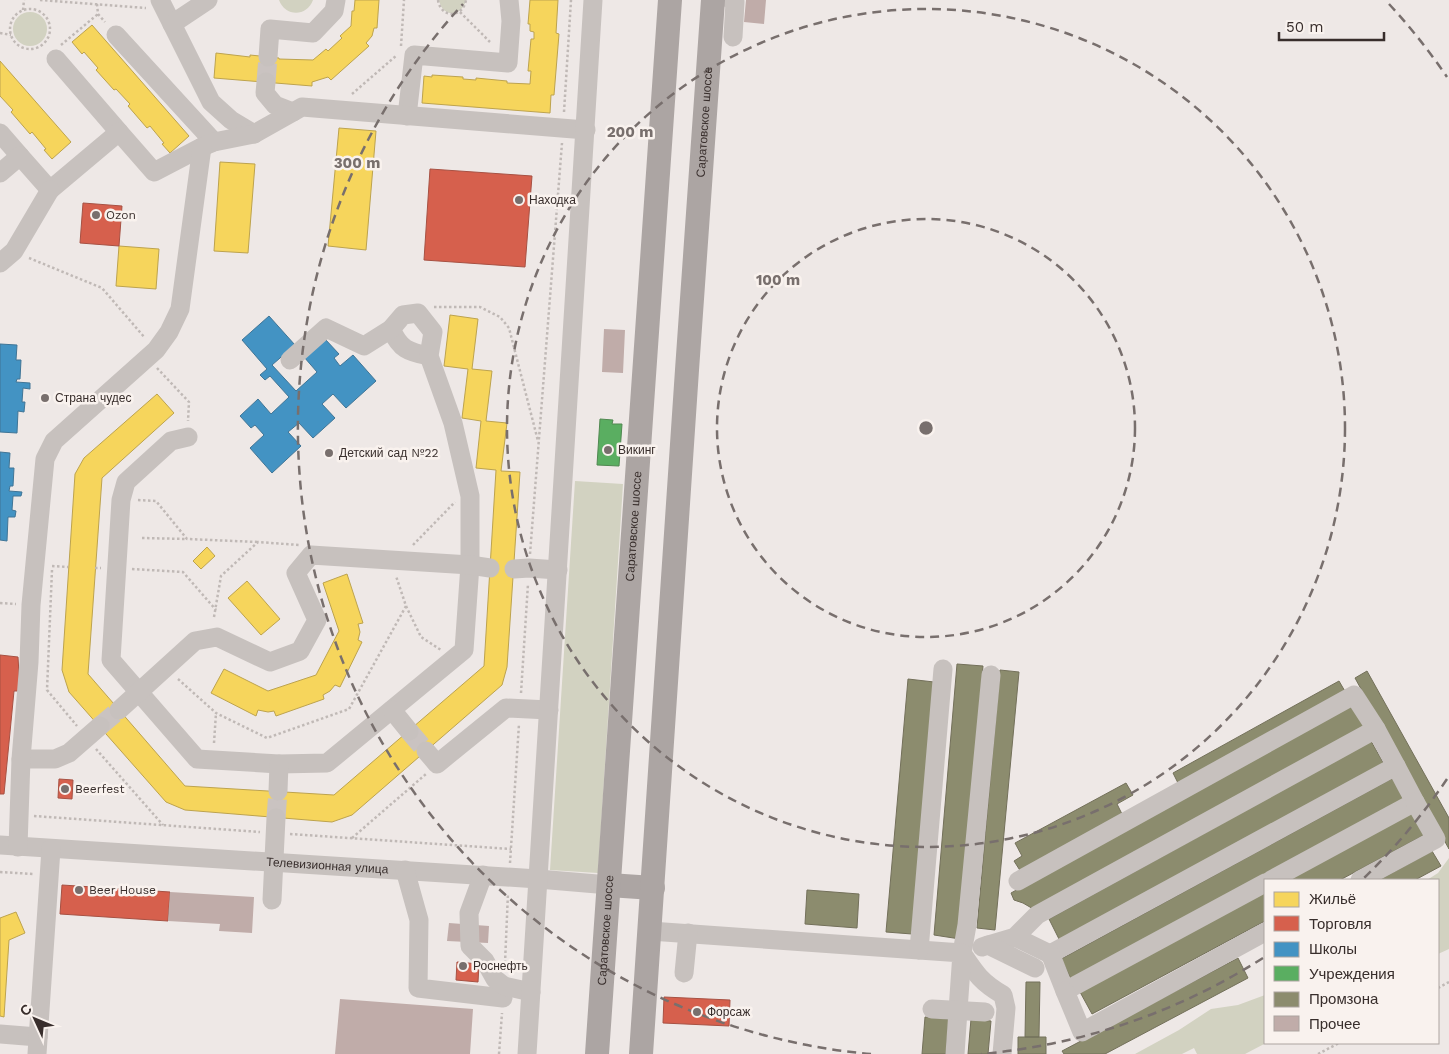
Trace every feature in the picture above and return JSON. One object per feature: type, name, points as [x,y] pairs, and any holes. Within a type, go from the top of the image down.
[{"type":"main road","name":"Саратовское шоссе","points":[[598,1054],[670,0]]},
{"type":"main road","name":"Саратовское шоссе","points":[[641,1054],[687,370],[729,36],[713,0]]},
{"type":"main road","name":"Телевизионная улица","points":[[609,886],[653,888]]},
{"type":"street","points":[[208,0],[165,11],[212,102],[231,120],[254,134]]},
{"type":"street","points":[[268,57],[270,29],[313,33],[334,12],[336,0]]},
{"type":"street","points":[[407,116],[414,55],[508,63],[511,21],[509,0]]},
{"type":"street","points":[[527,1054],[593,0]]},
{"type":"street","points":[[729,36],[735,2],[731,0]]},
{"type":"street","points":[[9,846],[21,759],[29,662],[31,605],[45,459],[54,441],[156,359],[180,309],[208,145],[116,35]]},
{"type":"street","points":[[58,53],[119,132],[154,172],[208,145],[254,134],[302,107],[586,130]]},
{"type":"street","points":[[266,82],[265,93],[275,105],[293,112]]},
{"type":"street","points":[[7,257],[50,190],[119,132]]},
{"type":"street","points":[[0,133],[50,190]]},
{"type":"street","points":[[0,173],[20,156]]},
{"type":"street","points":[[188,437],[171,441],[126,482],[121,500],[111,660],[197,759],[279,764],[327,764],[464,650],[470,565],[470,496],[453,423],[429,356],[432,332],[418,313],[403,315],[391,329],[364,346],[326,328],[290,360]]},
{"type":"street","points":[[391,329],[397,342],[412,353],[429,356]]},
{"type":"street","points":[[119,710],[195,641],[217,637],[270,662],[300,651],[317,620],[296,573],[311,555],[470,565],[490,568]]},
{"type":"street","points":[[521,568],[558,570]]},
{"type":"street","points":[[919,950],[943,669]]},
{"type":"street","points":[[955,1054],[962,953],[967,925],[990,675]]},
{"type":"street","points":[[1018,881],[1354,694],[1376,729],[1414,802],[1436,839],[1362,879]]},
{"type":"street","points":[[431,758],[506,708],[549,710]]},
{"type":"street","points":[[392,710],[409,731]]},
{"type":"street","points":[[650,930],[688,933],[758,932],[962,953],[988,946],[1015,937],[1037,915],[1376,729]]},
{"type":"street","points":[[21,759],[54,760],[69,753],[93,732]]},
{"type":"street","points":[[278,791],[279,764]]},
{"type":"street","points":[[1050,953],[1396,766]]},
{"type":"street","points":[[1273,879],[1414,802]]},
{"type":"street","points":[[272,900],[276,818]]},
{"type":"street","name":"Телевизионная улица","points":[[9,846],[483,875],[609,886]]},
{"type":"street","points":[[0,1034],[38,1046],[52,849]]},
{"type":"street","points":[[405,870],[419,920],[418,988],[531,992]]},
{"type":"street","points":[[483,875],[470,912],[470,946],[484,961],[504,992]]},
{"type":"street","points":[[1065,991],[1264,884]]},
{"type":"street","points":[[684,973],[688,933]]},
{"type":"street","points":[[1015,937],[1050,953],[1082,1032],[1264,933]]},
{"type":"street","points":[[988,946],[1035,968]]},
{"type":"street","points":[[962,953],[976,974],[988,986],[1003,995],[1006,1008],[1002,1054]]},
{"type":"street","points":[[932,1009],[985,1012]]},
{"type":"path","points":[[23,10],[24,0]]},
{"type":"path","points":[[40,0],[165,11]]},
{"type":"path","points":[[334,110],[400,52],[404,0]]},
{"type":"path","points":[[438,0],[442,10],[448,14],[460,12],[466,0]]},
{"type":"path","points":[[499,1054],[520,709],[521,568],[539,445],[571,0]]},
{"type":"path","points":[[97,4],[98,14],[116,35]]},
{"type":"path","points":[[23,10],[39,11],[50,22],[49,38],[37,48],[21,47],[11,35],[12,20],[23,10]]},
{"type":"path","points":[[460,12],[490,42]]},
{"type":"path","points":[[58,53],[98,14]]},
{"type":"path","points":[[0,33],[11,35]]},
{"type":"path","points":[[7,257],[102,288],[189,402],[188,437]]},
{"type":"path","points":[[418,313],[426,307],[480,308],[500,317],[509,328],[539,445]]},
{"type":"path","points":[[412,547],[468,488]]},
{"type":"path","points":[[121,500],[156,501],[187,539]]},
{"type":"path","points":[[142,538],[258,542],[303,546]]},
{"type":"path","points":[[214,617],[221,576],[258,542]]},
{"type":"path","points":[[390,560],[406,606],[421,637],[454,658]]},
{"type":"path","points":[[68,567],[52,566],[47,690],[93,732],[163,826]]},
{"type":"path","points":[[116,568],[183,572],[216,610]]},
{"type":"path","points":[[166,668],[216,713],[267,738],[349,709],[406,606]]},
{"type":"path","points":[[213,760],[216,713]]},
{"type":"path","points":[[352,838],[431,758]]},
{"type":"path","points":[[0,872],[50,875]]},
{"type":"path","points":[[1318,1054],[1337,1044]]},
{"type":"green space","points":[[279,0],[313,0],[306,10],[296,13],[286,10]]},
{"type":"green space","points":[[439,0],[466,0],[461,10],[452,13],[444,10]]},
{"type":"green space","points":[[30,12],[37,13],[42,17],[46,22],[46,36],[42,41],[37,45],[30,46],[23,45],[18,41],[14,36],[13,29],[14,22],[18,17],[23,13]]},
{"type":"green space","points":[[575,481],[623,484],[598,873],[550,870]]},
{"type":"green space","points":[[1449,858],[1449,949],[1439,954],[1439,879],[1429,879],[1438,873]]},
{"type":"green space","points":[[1264,995],[1264,1044],[1245,1054],[1197,1054],[1194,1048],[1182,1054],[1135,1054],[1179,1030],[1211,1009],[1238,1005]]},
{"type":"building: Жильё","points":[[355,0],[379,0],[377,28],[374,28],[372,36],[366,43],[369,46],[331,80],[328,77],[312,82],[312,86],[214,78],[216,53],[250,57],[250,55],[279,59],[313,60],[326,49],[328,51],[342,38],[340,36],[351,26]]},
{"type":"building: Жильё","points":[[530,0],[558,0],[556,33],[559,34],[554,95],[551,95],[550,113],[422,103],[424,76],[463,77],[463,79],[476,80],[476,78],[507,81],[507,83],[530,84],[531,71],[528,71],[531,39],[534,39],[534,32],[530,31],[530,24],[528,24]]},
{"type":"building: Жильё","points":[[92,25],[189,136],[170,153],[150,126],[147,128],[128,106],[130,104],[116,89],[114,90],[96,70],[98,68],[84,52],[82,54],[72,42]]},
{"type":"building: Жильё","points":[[0,61],[71,142],[52,159],[32,132],[30,134],[11,112],[13,110],[0,96]]},
{"type":"building: Жильё","points":[[339,128],[376,131],[366,250],[328,246]]},
{"type":"building: Жильё","points":[[220,162],[255,164],[248,253],[214,251]]},
{"type":"building: Жильё","points":[[119,246],[159,249],[156,289],[116,286]]},
{"type":"building: Жильё","points":[[450,315],[478,319],[472,369],[492,371],[486,421],[507,423],[501,471],[520,472],[507,667],[502,685],[352,815],[332,822],[185,810],[166,802],[69,692],[62,670],[75,474],[84,458],[157,394],[174,413],[102,478],[88,674],[185,786],[334,795],[484,666],[496,470],[476,468],[481,421],[462,418],[468,369],[444,366]]},
{"type":"building: Жильё","points":[[207,547],[215,556],[201,569],[193,561]]},
{"type":"building: Жильё","points":[[347,574],[363,623],[358,624],[360,632],[358,640],[362,642],[340,687],[335,685],[323,695],[324,699],[276,716],[274,711],[258,710],[256,716],[211,693],[224,669],[268,691],[316,675],[339,631],[323,583]]},
{"type":"building: Жильё","points":[[247,581],[280,619],[261,635],[228,598]]},
{"type":"building: Жильё","points":[[16,912],[25,933],[9,940],[4,1017],[0,1016],[0,918]]},
{"type":"building: Торговля","points":[[430,169],[532,176],[525,267],[424,260]]},
{"type":"building: Торговля","points":[[83,203],[122,206],[119,246],[80,243]]},
{"type":"building: Торговля","points":[[0,655],[18,657],[20,691],[14,691],[4,794],[0,794]]},
{"type":"building: Торговля","name":"Beerfest","points":[[59,779],[73,780],[72,799],[58,798]]},
{"type":"building: Торговля","points":[[62,885],[170,892],[168,921],[60,914]]},
{"type":"building: Торговля","points":[[457,962],[479,964],[478,982],[456,980]]},
{"type":"building: Торговля","name":"Форсаж","points":[[664,997],[730,1000],[729,1026],[663,1023]]},
{"type":"building: Школы","points":[[269,316],[295,345],[272,365],[296,391],[317,372],[304,357],[325,339],[339,354],[334,358],[340,366],[353,355],[376,381],[346,408],[333,394],[322,404],[335,418],[313,438],[299,423],[288,432],[301,446],[272,473],[250,448],[264,435],[255,425],[251,428],[240,416],[258,399],[271,414],[289,397],[270,376],[265,380],[260,375],[267,369],[242,340]]},
{"type":"building: Школы","points":[[0,344],[17,345],[16,360],[21,360],[20,379],[17,379],[16,382],[30,383],[30,389],[23,388],[22,402],[25,402],[24,412],[18,411],[17,433],[0,432]]},
{"type":"building: Школы","points":[[0,452],[10,453],[9,468],[14,468],[13,486],[10,486],[9,491],[22,492],[21,496],[13,496],[12,510],[16,511],[15,517],[8,517],[7,541],[0,540]]},
{"type":"building: Учреждения","points":[[600,419],[613,420],[612,424],[622,424],[619,466],[597,465]]},
{"type":"building: Промзона","points":[[957,664],[983,666],[960,939],[934,935]]},
{"type":"building: Промзона","points":[[1000,670],[1019,672],[995,930],[977,928]]},
{"type":"building: Промзона","points":[[1367,671],[1449,818],[1449,849],[1355,678]]},
{"type":"building: Промзона","points":[[908,679],[934,682],[912,934],[886,932]]},
{"type":"building: Промзона","points":[[1339,681],[1346,693],[1179,785],[1173,773]]},
{"type":"building: Промзона","points":[[1352,705],[1365,729],[1035,910],[1014,900],[1011,893]]},
{"type":"building: Промзона","points":[[1371,741],[1384,764],[1060,941],[1049,919]]},
{"type":"building: Промзона","points":[[1393,778],[1404,801],[1072,981],[1061,959]]},
{"type":"building: Промзона","points":[[1126,783],[1133,795],[1117,804],[1123,816],[1021,872],[1014,861],[1022,856],[1015,843]]},
{"type":"building: Промзона","points":[[1412,811],[1424,835],[1342,879],[1287,879]]},
{"type":"building: Промзона","points":[[1432,851],[1441,866],[1417,879],[1381,879]]},
{"type":"building: Промзона","points":[[807,890],[859,894],[857,928],[805,924]]},
{"type":"building: Промзона","points":[[1264,892],[1264,922],[1092,1014],[1080,992]]},
{"type":"building: Промзона","points":[[1238,958],[1248,978],[1105,1054],[1064,1054],[1062,1051]]},
{"type":"building: Промзона","points":[[1026,982],[1040,982],[1039,1037],[1025,1037]]},
{"type":"building: Промзона","points":[[925,1017],[949,1019],[946,1054],[922,1054]]},
{"type":"building: Промзона","points":[[971,1019],[991,1021],[988,1054],[968,1054]]},
{"type":"building: Промзона","points":[[1018,1037],[1046,1037],[1046,1054],[1018,1054]]},
{"type":"building: Прочее","points":[[746,0],[766,0],[764,24],[744,22]]},
{"type":"building: Прочее","points":[[604,329],[625,330],[623,373],[602,372]]},
{"type":"building: Прочее","points":[[170,892],[254,897],[252,933],[219,931],[220,924],[168,921]]},
{"type":"building: Прочее","points":[[449,923],[489,926],[488,943],[447,941]]},
{"type":"building: Прочее","points":[[340,999],[473,1009],[470,1054],[335,1054]]},
{"type":"tunnel","points":[[266,82],[268,57]]},
{"type":"tunnel","points":[[100,726],[119,710]]},
{"type":"tunnel","points":[[409,731],[426,751]]},
{"type":"tunnel","points":[[276,818],[278,791]]},
{"type":"place","name":"Находка","points":[[519,200]]},
{"type":"place","name":"Ozon","points":[[96,215]]},
{"type":"place","name":"Страна чудес","points":[[45,398]]},
{"type":"place","name":"Викинг","points":[[608,450]]},
{"type":"place","name":"Детский сад №22","points":[[329,453]]},
{"type":"place","name":"Beerfest","points":[[65,789]]},
{"type":"place","name":"Beer House","points":[[79,890]]},
{"type":"place","name":"Роснефть","points":[[463,966]]},
{"type":"place","name":"Форсаж","points":[[697,1012]]}]
